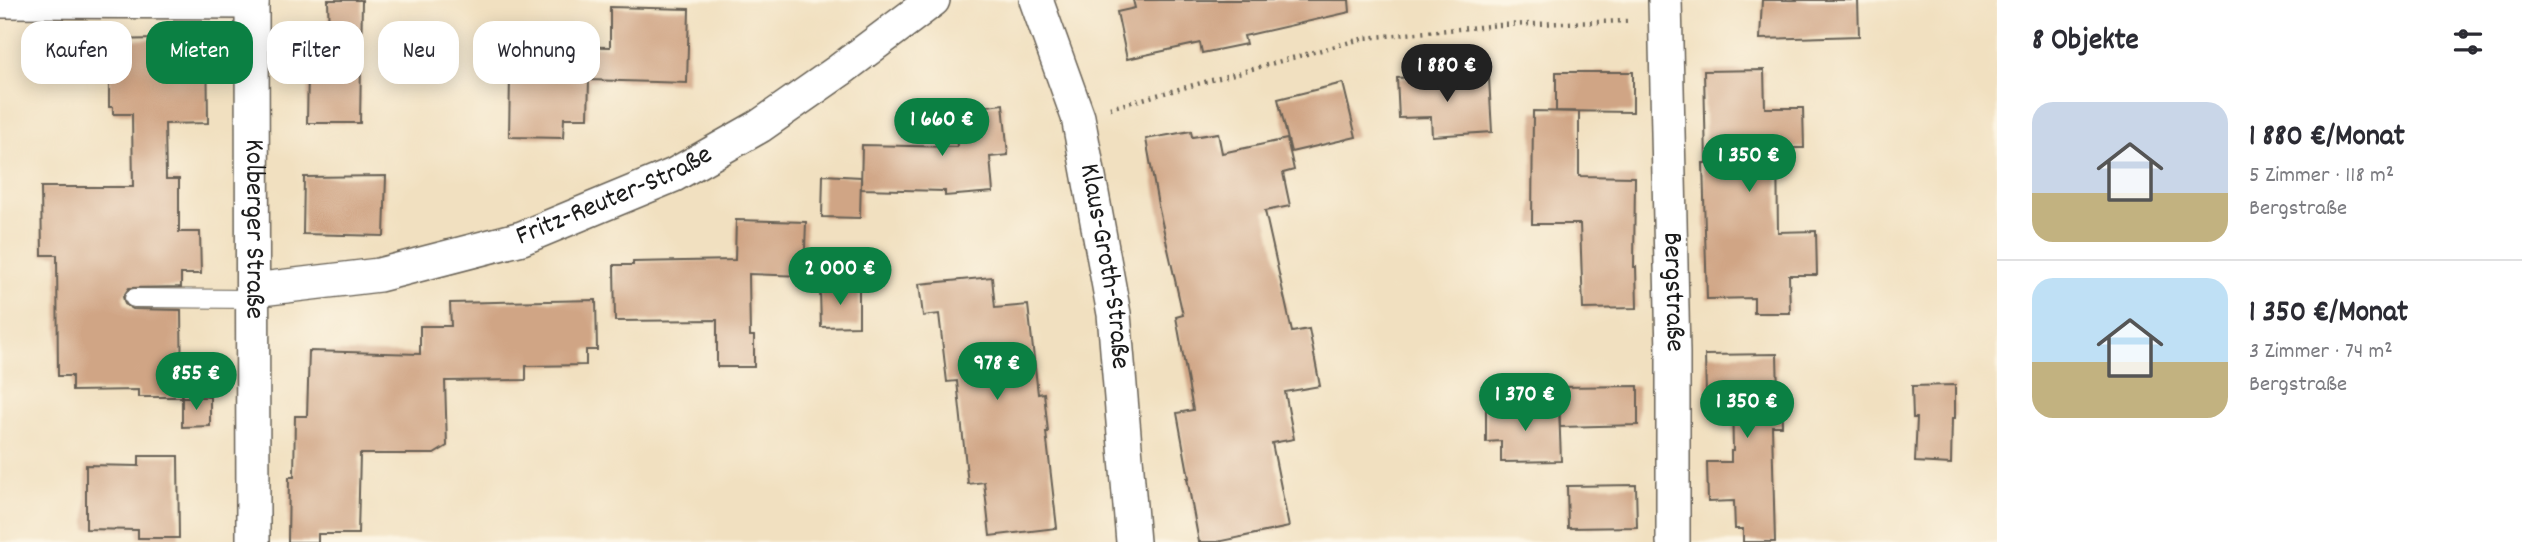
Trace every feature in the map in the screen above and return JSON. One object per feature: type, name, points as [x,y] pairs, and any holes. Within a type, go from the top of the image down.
[{"type":"street","name":"Fritz-Reuter-Straße","points":[[253,294],[379,275],[522,238],[674,174],[760,126],[840,71],[933,0]]},
{"type":"street","name":"Klaus-Groth-Straße","points":[[1037,0],[1078,117],[1114,314],[1133,542]]},
{"type":"street","name":"Kolberger Straße","points":[[0,1],[252,1],[253,542]]},
{"type":"street","name":"Bergstraße","points":[[1665,10],[1673,353],[1673,542]]},
{"type":"lane","points":[[134,298],[253,294]]},
{"type":"path","points":[[1078,117],[1364,38],[1665,10]]},
{"type":"building","points":[[328,0],[362,0],[362,21],[329,21]]},
{"type":"building","points":[[1133,0],[1349,0],[1350,12],[1244,36],[1246,44],[1202,53],[1200,43],[1127,59],[1117,12],[1135,8]]},
{"type":"building","points":[[1762,0],[1858,0],[1859,36],[1760,39]]},
{"type":"building","points":[[610,7],[689,9],[687,83],[600,80],[600,47],[610,47]]},
{"type":"building","points":[[146,39],[146,84],[208,84],[208,123],[165,124],[166,179],[179,179],[179,232],[200,232],[201,274],[181,274],[181,287],[129,288],[123,297],[125,304],[133,309],[181,310],[182,397],[138,397],[138,390],[72,391],[72,376],[58,376],[57,255],[42,255],[41,187],[133,187],[132,114],[113,114],[113,107],[109,107],[109,84],[132,84],[132,40]]},
{"type":"building","points":[[1764,70],[1765,108],[1803,108],[1804,148],[1777,148],[1778,232],[1816,231],[1817,275],[1789,275],[1790,313],[1754,313],[1754,298],[1707,299],[1703,163],[1706,163],[1704,71]]},
{"type":"building","points":[[1556,72],[1633,72],[1633,112],[1556,111]]},
{"type":"building","points":[[1429,76],[1429,82],[1489,78],[1492,132],[1432,136],[1431,117],[1399,118],[1397,78]]},
{"type":"building","points":[[1343,83],[1356,137],[1291,152],[1278,99]]},
{"type":"building","points":[[308,84],[361,84],[360,123],[307,123]]},
{"type":"building","points":[[510,84],[589,84],[588,118],[564,118],[563,138],[509,137]]},
{"type":"building","points":[[1003,104],[1008,155],[990,157],[993,192],[945,196],[945,191],[861,189],[862,145],[957,147],[954,110]]},
{"type":"building","points":[[1533,111],[1579,112],[1579,176],[1635,177],[1634,267],[1637,308],[1583,309],[1580,224],[1532,224]]},
{"type":"building","points":[[1191,131],[1192,137],[1218,133],[1222,153],[1287,139],[1294,170],[1283,173],[1290,206],[1265,211],[1292,332],[1309,329],[1320,386],[1285,392],[1294,439],[1272,443],[1289,527],[1217,542],[1199,542],[1187,478],[1177,413],[1193,410],[1176,317],[1183,315],[1146,139]]},
{"type":"building","points":[[823,175],[861,177],[860,218],[822,217]]},
{"type":"building","points":[[386,176],[384,236],[303,234],[304,177]]},
{"type":"building","points":[[736,220],[806,222],[804,276],[749,274],[750,336],[754,336],[754,367],[717,367],[717,320],[615,321],[614,265],[633,265],[633,262],[735,260]]},
{"type":"building","points":[[992,277],[995,308],[1028,305],[1038,394],[1044,393],[1057,528],[990,536],[984,482],[968,484],[957,381],[947,382],[939,314],[923,316],[919,284]]},
{"type":"building","points":[[859,288],[859,326],[821,327],[820,289]]},
{"type":"building","points":[[596,300],[597,350],[586,350],[586,365],[526,366],[526,380],[445,381],[447,446],[434,454],[360,454],[358,534],[318,534],[318,542],[288,542],[289,477],[294,477],[295,416],[307,416],[309,351],[420,354],[420,326],[451,326],[450,303]]},
{"type":"building","points":[[1777,354],[1782,426],[1772,426],[1775,542],[1743,542],[1743,529],[1735,529],[1734,501],[1708,502],[1707,462],[1731,462],[1732,395],[1706,395],[1705,355]]},
{"type":"building","points":[[1955,385],[1951,464],[1915,462],[1917,418],[1913,418],[1912,386]]},
{"type":"building","points":[[1638,386],[1638,425],[1560,427],[1559,387]]},
{"type":"building","points":[[182,397],[210,397],[210,426],[182,427]]},
{"type":"building","points":[[1559,407],[1561,461],[1501,462],[1501,441],[1486,442],[1486,408]]},
{"type":"building","points":[[139,456],[178,456],[179,538],[138,538],[138,530],[86,529],[86,465],[139,466]]},
{"type":"building","points":[[1636,485],[1637,527],[1568,528],[1567,486]]}]
